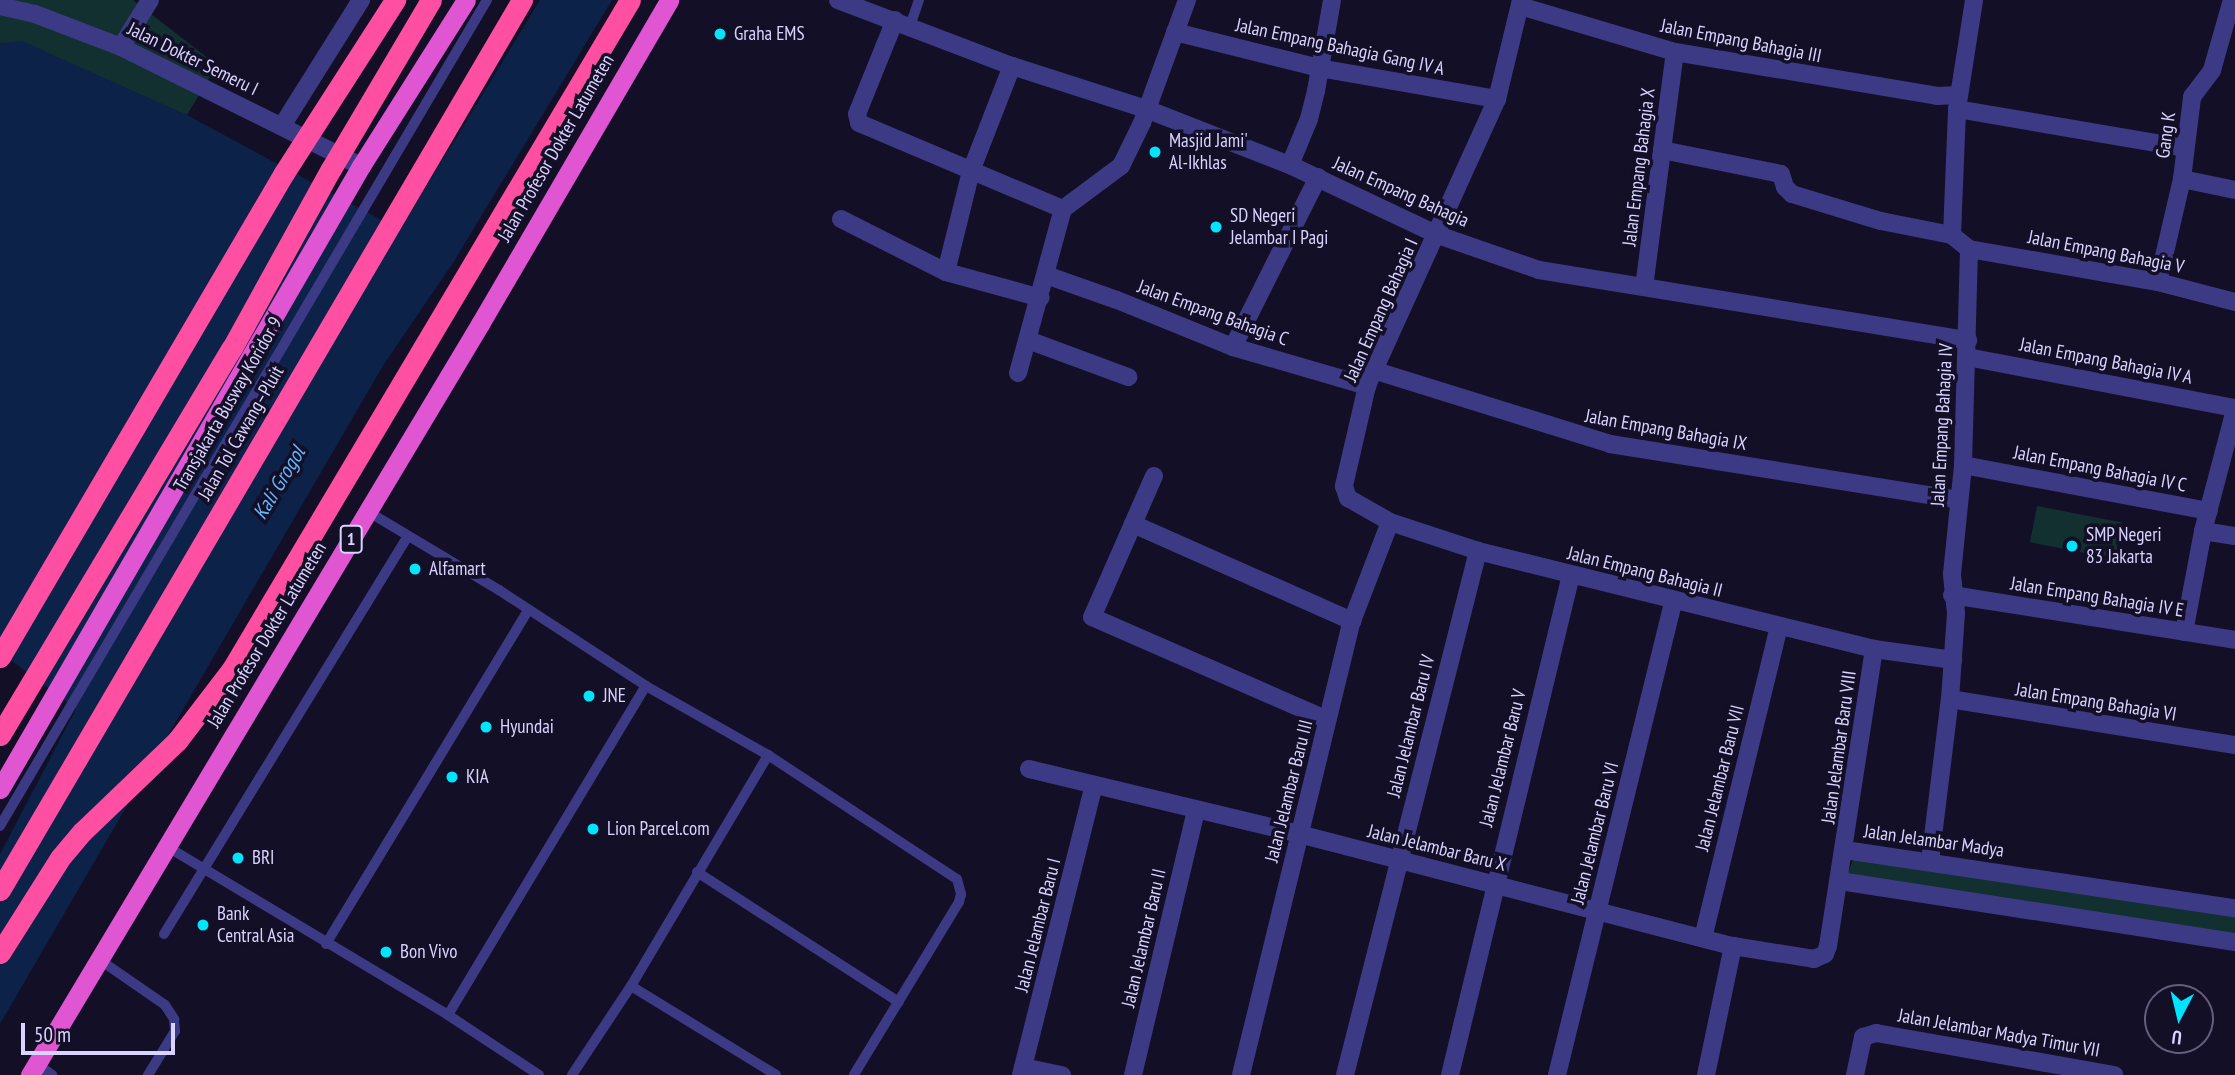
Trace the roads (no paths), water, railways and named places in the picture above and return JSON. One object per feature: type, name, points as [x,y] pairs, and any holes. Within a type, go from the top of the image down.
[{"type":"highway","points":[[0,657],[284,173],[395,0]]},
{"type":"highway","points":[[0,735],[211,384],[331,169],[432,0]]},
{"type":"highway","points":[[0,789],[45,731],[358,172],[466,0]]},
{"type":"highway","name":"Jalan Tol Cawang–Pluit","points":[[0,890],[522,0]]},
{"type":"highway","points":[[0,953],[60,858],[105,809],[177,741],[232,669],[630,0]]},
{"type":"highway","name":"Jalan Profesor Dokter Latumeten","points":[[40,1071],[166,846],[669,0]]},
{"type":"street","points":[[121,47],[150,0]]},
{"type":"street","points":[[282,126],[361,0]]},
{"type":"street","name":"Jalan Empang Bahagia","points":[[838,0],[1012,66],[1146,109],[1318,177],[1438,235],[1539,270],[1644,287],[1968,349]]},
{"type":"street","points":[[1018,373],[1041,298],[1063,209],[1121,166],[1146,109],[1187,0]]},
{"type":"street","points":[[1290,165],[1309,119],[1332,0]]},
{"type":"street","points":[[1952,235],[1958,102],[1974,0]]},
{"type":"street","name":"Gang K","points":[[2158,282],[2182,179],[2192,97],[2212,70],[2232,0]]},
{"type":"street","name":"Jalan Empang Bahagia III","points":[[1521,3],[1675,52],[1937,96],[2185,148]]},
{"type":"street","name":"Jalan Empang Bahagia I","points":[[1344,486],[1370,378],[1438,235],[1497,99],[1521,3]]},
{"type":"street","name":"Jalan Dokter Semeru I","points":[[0,6],[35,15],[121,47],[282,126],[358,172]]},
{"type":"street","points":[[903,23],[857,120],[1063,209]]},
{"type":"street","name":"Jalan Empang Bahagia Gang IV A","points":[[1175,32],[1319,68],[1497,99]]},
{"type":"street","name":"Jalan Empang Bahagia X","points":[[1644,287],[1675,52]]},
{"type":"street","points":[[946,272],[971,171],[1012,66]]},
{"type":"street","points":[[1662,150],[1781,174],[1785,187],[1792,194],[1881,221],[1952,235],[1969,248]]},
{"type":"street","points":[[1233,347],[1318,177]]},
{"type":"street","points":[[2182,179],[2235,190]]},
{"type":"street","points":[[841,219],[946,272],[1041,298]]},
{"type":"street","name":"Jalan Empang Bahagia V","points":[[1969,248],[2158,282],[2235,302]]},
{"type":"street","name":"Jalan Empang Bahagia IV","points":[[1930,861],[1950,699],[1956,613],[1952,596],[1963,465],[1969,248]]},
{"type":"street","name":"Jalan Empang Bahagia C","points":[[1046,275],[1118,300],[1233,347],[1370,378]]},
{"type":"street","points":[[1028,340],[1128,377]]},
{"type":"street","name":"Jalan Empang Bahagia IV A","points":[[1968,349],[2235,409]]},
{"type":"street","name":"Jalan Empang Bahagia IX","points":[[1370,378],[1610,444],[1959,500]]},
{"type":"street","points":[[2184,632],[2203,531],[2232,431],[2235,409]]},
{"type":"street","name":"Jalan Empang Bahagia IV C","points":[[1963,465],[2209,511]]},
{"type":"street","points":[[1154,476],[1092,617],[1328,720]]},
{"type":"street","name":"Jalan Empang Bahagia II","points":[[1344,486],[1353,503],[1391,522],[1478,551],[1874,649],[1953,660]]},
{"type":"street","name":"Jalan Jelambar Baru III","points":[[1241,1075],[1352,621],[1391,522]]},
{"type":"street","points":[[1133,524],[1352,621]]},
{"type":"street","points":[[2203,531],[2235,536]]},
{"type":"street","name":"Jalan Jelambar Baru IV","points":[[1345,1075],[1478,551]]},
{"type":"street","name":"Jalan Jelambar Baru V","points":[[1450,1075],[1494,884],[1571,575]]},
{"type":"street","name":"Jalan Empang Bahagia IV E","points":[[1952,596],[2235,640]]},
{"type":"street","name":"Jalan Jelambar Baru VI","points":[[1557,1075],[1673,601]]},
{"type":"street","name":"Jalan Jelambar Baru VII","points":[[1703,938],[1779,627]]},
{"type":"street","name":"Jalan Jelambar Baru VIII","points":[[1845,850],[1874,649]]},
{"type":"street","name":"Jalan Empang Bahagia VI","points":[[1950,699],[2235,746]]},
{"type":"street","name":"Jalan Jelambar Baru X","points":[[1029,769],[1299,834],[1733,946],[1814,959],[1825,954],[1828,946],[1840,881]]},
{"type":"street","name":"Jalan Jelambar Baru I","points":[[1022,1071],[1094,785]]},
{"type":"street","name":"Jalan Jelambar Baru II","points":[[1133,1075],[1196,811]]},
{"type":"street","name":"Jalan Jelambar Madya","points":[[1840,881],[1845,850],[2235,908]]},
{"type":"street","points":[[1840,881],[2235,942]]},
{"type":"street","points":[[1706,1075],[1733,946]]},
{"type":"street","name":"Jalan Jelambar Madya Timur VII","points":[[1856,1075],[1863,1037],[1877,1033],[2114,1075]]},
{"type":"street","points":[[1022,1071],[1062,1075]]},
{"type":"lane","name":"Transjakarta Busway Koridor 9","points":[[0,826],[45,731],[378,187],[487,0]]},
{"type":"lane","points":[[903,23],[919,0]]},
{"type":"lane","points":[[367,511],[646,686],[768,755],[957,879],[961,894],[959,902],[854,1075]]},
{"type":"lane","points":[[164,934],[408,536]]},
{"type":"lane","points":[[326,944],[528,610]]},
{"type":"lane","points":[[448,1015],[646,686]]},
{"type":"lane","points":[[572,1075],[631,986],[768,755]]},
{"type":"lane","points":[[166,846],[448,1015],[539,1075]]},
{"type":"lane","points":[[697,872],[899,1002]]},
{"type":"lane","points":[[100,960],[165,1005],[174,1019],[175,1031],[148,1075]]},
{"type":"lane","points":[[631,986],[776,1075]]},
{"type":"water","name":"Kali Grogol","points":[[540,0],[612,0],[453,263],[384,364],[0,1024],[0,854],[76,709],[0,652],[0,43],[22,41],[187,115],[400,230]]},
{"type":"place","name":"Graha EMS","points":[[720,34]]},
{"type":"place","name":"Masjid Jami' Al-Ikhlas","points":[[1155,152]]},
{"type":"place","name":"SD Negeri Jelambar I Pagi","points":[[1216,227]]},
{"type":"place","name":"SMP Negeri 83 Jakarta","points":[[2072,546]]},
{"type":"place","name":"Alfamart","points":[[415,569]]},
{"type":"place","name":"JNE","points":[[589,696]]},
{"type":"place","name":"Hyundai","points":[[486,727]]},
{"type":"place","name":"KIA","points":[[452,777]]},
{"type":"place","name":"Lion Parcel.com","points":[[593,829]]},
{"type":"place","name":"BRI","points":[[238,858]]},
{"type":"place","name":"Bank Central Asia","points":[[203,925]]},
{"type":"place","name":"Bon Vivo","points":[[386,952]]}]
